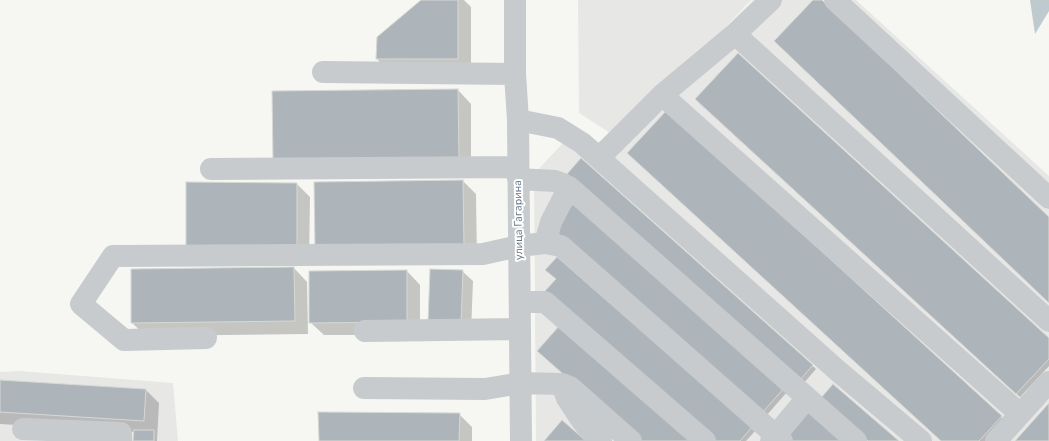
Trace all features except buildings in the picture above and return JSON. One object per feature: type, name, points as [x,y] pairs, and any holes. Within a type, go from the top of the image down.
[{"type":"street","name":"улица Гагарина","points":[[515,0],[515,74],[518,120],[521,441]]},
{"type":"street","points":[[598,158],[662,95],[735,34],[771,0]]},
{"type":"street","points":[[835,0],[1049,198]]},
{"type":"street","points":[[735,34],[1049,321]]},
{"type":"street","points":[[323,72],[515,74]]},
{"type":"street","points":[[662,95],[1020,414]]},
{"type":"street","points":[[518,120],[558,128],[582,143],[838,371],[921,441]]},
{"type":"street","points":[[211,169],[518,173],[555,181],[568,187],[856,441]]},
{"type":"street","points":[[545,244],[551,222],[568,187]]},
{"type":"street","points":[[206,338],[124,340],[81,304],[113,256],[483,254],[519,246],[545,244],[562,246],[776,439],[807,398]]},
{"type":"street","points":[[520,302],[545,302],[705,441]]},
{"type":"street","points":[[365,331],[520,329]]},
{"type":"street","points":[[996,441],[1049,382]]},
{"type":"street","points":[[364,388],[485,389],[521,383],[562,384],[570,386],[631,441]]},
{"type":"street","points":[[562,384],[567,398],[580,418],[589,430],[601,441]]},
{"type":"street","points":[[23,429],[121,433],[121,441]]},
{"type":"shaded area","points":[[578,0],[751,0],[720,33],[753,0],[856,0],[1049,176],[1049,441],[536,441],[534,174],[575,130],[593,142],[611,141],[615,136],[579,113]]},
{"type":"shaded area","points":[[1030,0],[1049,0],[1049,11],[1035,34]]},
{"type":"shaded area","points":[[19,371],[173,383],[178,441],[0,441],[0,372]]}]
